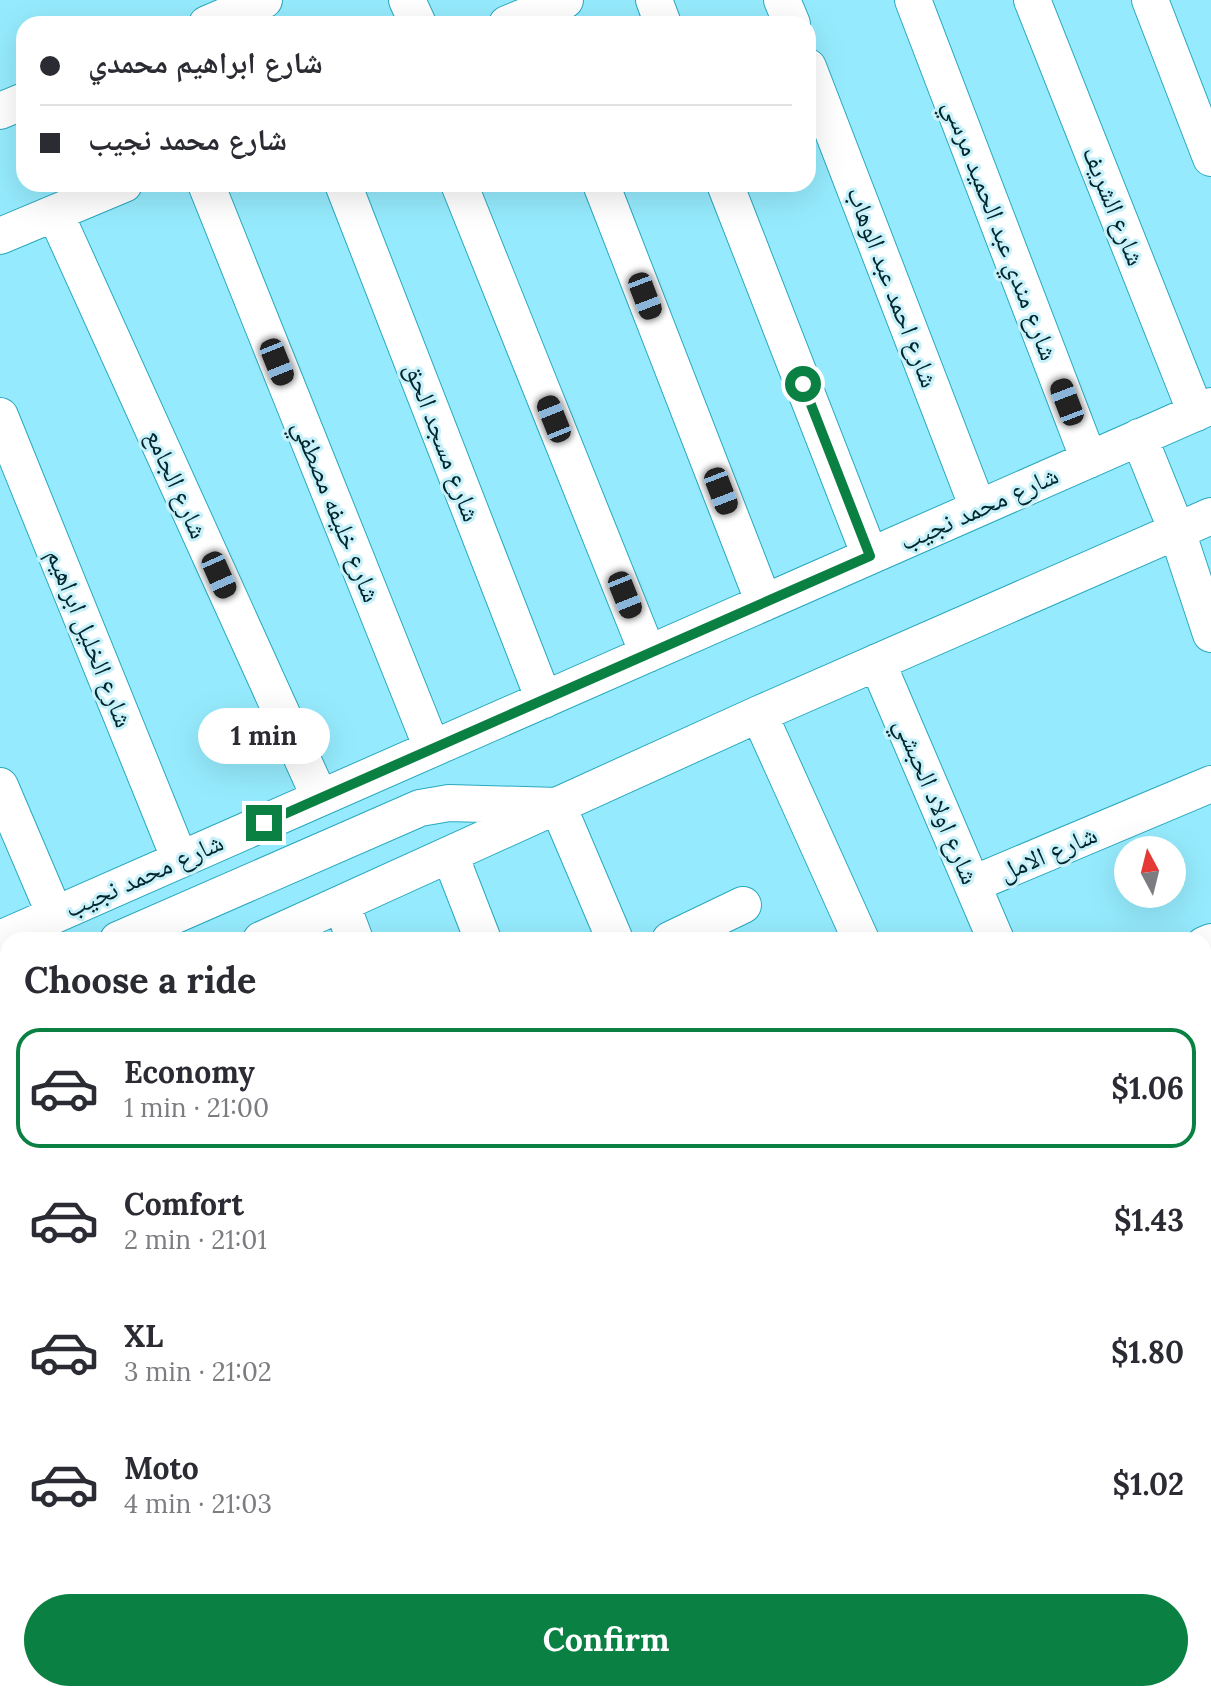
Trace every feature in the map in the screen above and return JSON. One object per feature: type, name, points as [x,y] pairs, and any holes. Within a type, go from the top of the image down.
[{"type":"street","points":[[226,16],[264,0]]},
{"type":"street","name":"شارع مندي عبد الحميد مرسي","points":[[913,0],[1089,460]]},
{"type":"street","name":"شارع الشريف","points":[[1032,0],[1203,410]]},
{"type":"street","points":[[1150,0],[1211,158]]},
{"type":"street","name":"شارع احمد عبد الوهاب","points":[[816,88],[978,508]]},
{"type":"street","points":[[0,236],[105,192]]},
{"type":"street","name":"شارع خليفه مصطفي","points":[[209,192],[432,748]]},
{"type":"street","name":"شارع مسجد الحق","points":[[346,192],[544,700]]},
{"type":"street","points":[[462,192],[648,654]]},
{"type":"street","points":[[604,192],[764,603]]},
{"type":"street","points":[[728,192],[870,556]]},
{"type":"street","name":"شارع الجامع","points":[[55,213],[320,798]]},
{"type":"street","name":"شارع محمد نجيب","points":[[16,932],[1203,410]]},
{"type":"street","name":"شارع الخليل ابراهيم","points":[[0,416],[180,860]]},
{"type":"street","points":[[1139,437],[1177,531],[1211,634]]},
{"type":"street","points":[[280,932],[759,714],[1211,516]]},
{"type":"street","name":"شارع اولاد الحبشي","points":[[877,662],[993,932]]},
{"type":"street","points":[[759,714],[857,932]]},
{"type":"street","name":"شارع الامل","points":[[973,884],[1211,784]]},
{"type":"street","points":[[0,786],[55,915]]},
{"type":"street","points":[[136,932],[420,808],[449,803],[558,806]]},
{"type":"street","points":[[558,806],[612,932]]},
{"type":"street","points":[[450,855],[480,932]]},
{"type":"street","points":[[342,905],[352,932]]},
{"type":"street","points":[[687,932],[743,905]]},
{"type":"route","points":[[264,823],[870,556],[803,384]]}]
